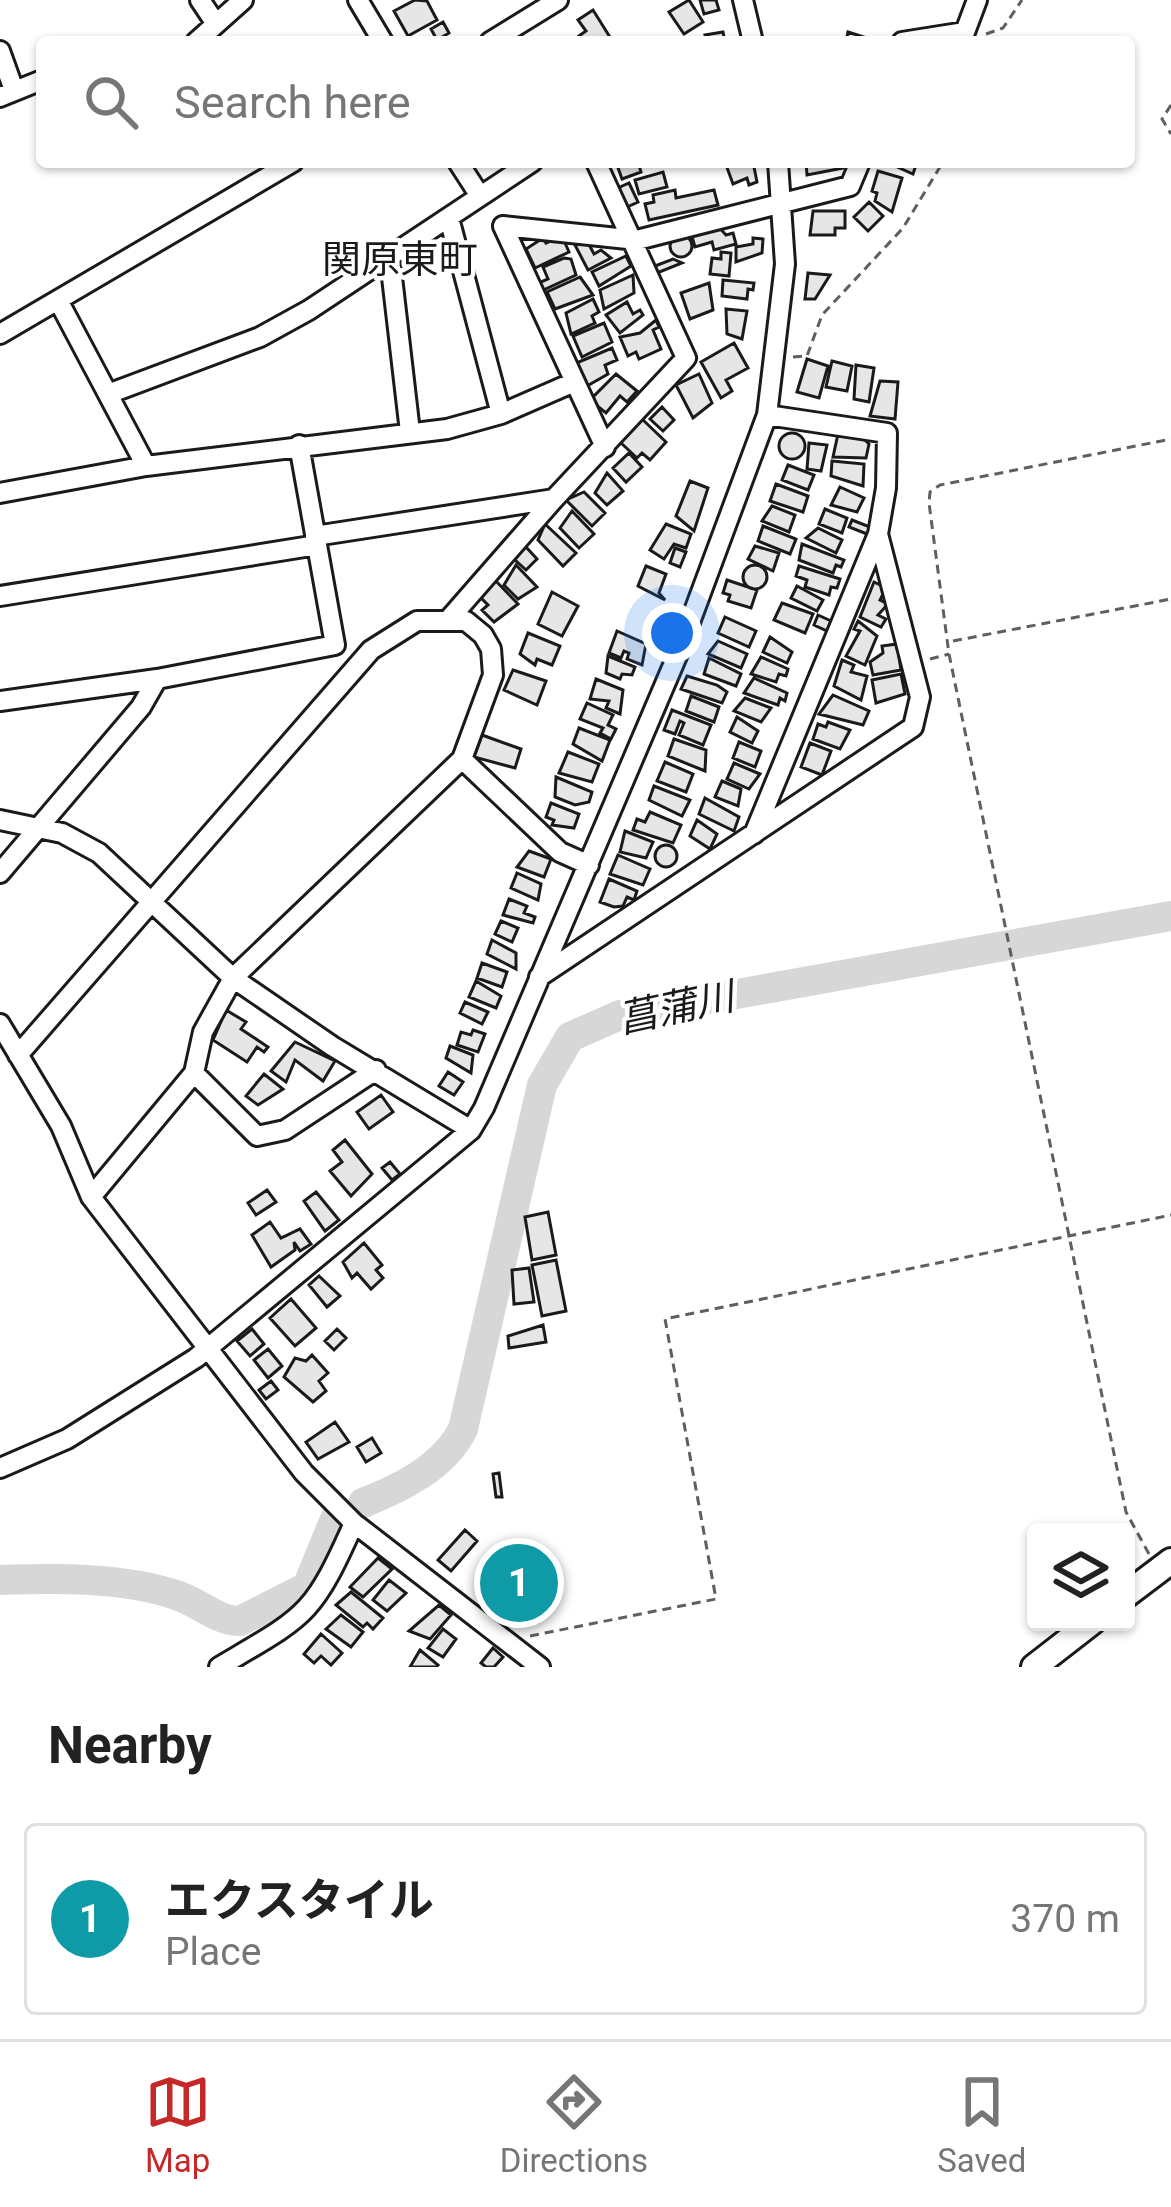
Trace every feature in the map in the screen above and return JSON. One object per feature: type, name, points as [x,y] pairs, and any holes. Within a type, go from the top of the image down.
[{"type":"main road","points":[[1135,1588],[1166,1564]]},
{"type":"main road","points":[[1034,1667],[1080,1631]]},
{"type":"street","points":[[200,0],[216,24]]},
{"type":"street","points":[[203,36],[243,0]]},
{"type":"street","points":[[358,0],[379,36]]},
{"type":"street","points":[[500,36],[558,0]]},
{"type":"street","points":[[743,0],[752,36]]},
{"type":"street","points":[[940,36],[965,32],[977,0]]},
{"type":"street","points":[[0,51],[7,93],[36,82]]},
{"type":"street","points":[[0,334],[283,168]]},
{"type":"street","points":[[462,168],[480,196]]},
{"type":"street","points":[[108,394],[260,337],[390,260],[523,168]]},
{"type":"street","points":[[450,618],[686,358],[598,168]]},
{"type":"street","points":[[0,1468],[67,1438],[206,1349],[470,1130],[590,865],[680,649],[767,415],[784,296],[784,204],[779,168]]},
{"type":"street","points":[[605,447],[503,226],[637,240],[850,186],[858,168]]},
{"type":"street","points":[[449,218],[501,414]]},
{"type":"street","points":[[390,260],[410,432]]},
{"type":"street","points":[[59,302],[146,466]]},
{"type":"street","points":[[0,493],[146,466],[410,432],[501,414],[572,383]]},
{"type":"street","points":[[754,835],[878,534],[886,488],[887,434],[767,415]]},
{"type":"street","points":[[0,701],[157,679],[335,644],[299,445]]},
{"type":"street","points":[[0,596],[554,499]]},
{"type":"street","points":[[539,977],[913,728],[920,697],[878,534]]},
{"type":"street","points":[[18,1055],[370,650],[417,621],[450,618],[476,628],[494,661],[462,758],[233,978],[203,1032],[194,1072],[91,1197]]},
{"type":"street","points":[[0,874],[141,707],[157,679]]},
{"type":"street","points":[[462,758],[560,852],[590,865]]},
{"type":"street","points":[[0,820],[41,826],[99,853],[233,978],[470,1130]]},
{"type":"street","points":[[0,1024],[61,1126],[91,1197],[304,1473],[354,1523],[541,1667]]},
{"type":"street","points":[[194,1072],[257,1136],[285,1130],[376,1070]]},
{"type":"street","points":[[219,1667],[302,1618],[321,1597],[354,1523]]},
{"type":"path","points":[[965,32],[990,34],[1004,28],[1022,0]]},
{"type":"path","points":[[1171,105],[1162,119],[1171,134]]},
{"type":"path","points":[[776,354],[807,356],[822,314],[903,228],[940,168]]},
{"type":"path","points":[[1166,1564],[1131,1529],[1126,1512],[1019,972],[979,806],[933,548],[930,493],[940,485],[1171,439]]},
{"type":"path","points":[[951,641],[1171,598]]},
{"type":"path","points":[[504,1641],[716,1599],[665,1318],[1171,1215]]},
{"type":"building","points":[[415,0],[427,1],[437,20],[408,36],[394,11]]},
{"type":"building","points":[[689,0],[703,22],[684,34],[669,12]]},
{"type":"building","points":[[700,0],[716,0],[719,10],[704,14]]},
{"type":"building","points":[[593,10],[609,36],[579,36],[586,31],[578,20]]},
{"type":"building","points":[[443,22],[449,33],[435,36],[431,29]]},
{"type":"building","points":[[618,168],[640,168],[641,172],[622,179]]},
{"type":"building","points":[[727,168],[754,168],[757,182],[749,185],[747,178],[733,184]]},
{"type":"building","points":[[806,168],[843,168],[807,175]]},
{"type":"building","points":[[878,171],[902,178],[892,212],[875,201],[877,193],[872,191]]},
{"type":"building","points":[[663,172],[667,187],[639,194],[635,180]]},
{"type":"building","points":[[629,183],[638,202],[627,207],[618,188]]},
{"type":"building","points":[[675,190],[676,198],[714,190],[718,205],[649,220],[645,204],[654,202],[653,195]]},
{"type":"building","points":[[869,202],[883,216],[868,231],[854,217]]},
{"type":"building","points":[[813,211],[845,211],[845,228],[835,228],[835,235],[810,235]]},
{"type":"building","points":[[717,225],[726,235],[733,233],[736,244],[714,250],[712,242],[695,247],[691,233]]},
{"type":"building","points":[[681,235],[692,246],[681,257],[670,246]]},
{"type":"building","points":[[562,236],[569,252],[535,268],[526,249],[543,238],[546,243]]},
{"type":"building","points":[[585,237],[594,254],[601,250],[611,258],[588,270],[574,243]]},
{"type":"building","points":[[753,238],[763,239],[762,253],[736,262],[736,247],[753,244]]},
{"type":"building","points":[[721,252],[731,253],[729,276],[710,274],[712,258],[721,259]]},
{"type":"building","points":[[626,256],[631,266],[599,286],[592,272]]},
{"type":"building","points":[[571,259],[576,275],[539,292],[536,284],[548,279],[543,267]]},
{"type":"building","points":[[673,259],[682,263],[657,273],[655,266]]},
{"type":"building","points":[[808,273],[830,275],[815,299],[805,299]]},
{"type":"building","points":[[633,275],[634,293],[604,309],[600,290]]},
{"type":"building","points":[[580,277],[593,295],[555,309],[547,292]]},
{"type":"building","points":[[723,280],[754,283],[753,290],[748,289],[747,299],[722,296]]},
{"type":"building","points":[[709,283],[713,310],[690,319],[681,293]]},
{"type":"building","points":[[593,299],[599,312],[592,316],[595,323],[571,334],[566,313]]},
{"type":"building","points":[[627,302],[633,314],[640,310],[643,315],[620,333],[606,315]]},
{"type":"building","points":[[726,309],[747,311],[742,339],[727,334]]},
{"type":"building","points":[[656,320],[659,327],[653,330],[661,349],[639,359],[636,352],[628,356],[620,337],[640,333]]},
{"type":"building","points":[[604,323],[612,342],[582,357],[573,336]]},
{"type":"building","points":[[734,343],[748,368],[726,380],[732,391],[721,398],[701,362]]},
{"type":"building","points":[[612,348],[617,360],[605,365],[608,374],[587,386],[574,364]]},
{"type":"building","points":[[807,359],[828,366],[819,398],[797,392]]},
{"type":"building","points":[[832,361],[852,366],[847,391],[826,387]]},
{"type":"building","points":[[856,365],[874,368],[869,402],[854,399]]},
{"type":"building","points":[[616,374],[637,391],[627,402],[620,396],[606,413],[590,400]]},
{"type":"building","points":[[699,374],[712,403],[693,418],[676,385]]},
{"type":"building","points":[[880,381],[898,382],[895,419],[870,416]]},
{"type":"building","points":[[662,407],[674,420],[663,431],[650,419]]},
{"type":"building","points":[[642,419],[666,442],[650,460],[642,453],[637,458],[620,442]]},
{"type":"building","points":[[792,433],[805,446],[792,459],[779,446]]},
{"type":"building","points":[[838,434],[864,439],[869,444],[866,458],[833,457]]},
{"type":"building","points":[[809,443],[827,445],[821,471],[807,469]]},
{"type":"building","points":[[629,453],[642,467],[626,482],[613,468]]},
{"type":"building","points":[[832,461],[864,464],[863,486],[831,476]]},
{"type":"building","points":[[788,465],[814,475],[808,490],[782,480]]},
{"type":"building","points":[[607,473],[623,491],[607,505],[595,493]]},
{"type":"building","points":[[690,481],[708,488],[694,531],[676,516]]},
{"type":"building","points":[[776,484],[808,496],[803,512],[770,501]]},
{"type":"building","points":[[840,487],[864,498],[857,512],[831,505]]},
{"type":"building","points":[[584,492],[605,513],[592,526],[566,500]]},
{"type":"building","points":[[772,506],[795,515],[789,532],[762,521]]},
{"type":"building","points":[[825,509],[847,518],[842,533],[819,524]]},
{"type":"building","points":[[572,511],[594,534],[579,548],[560,528]]},
{"type":"building","points":[[852,520],[870,527],[867,534],[849,527]]},
{"type":"building","points":[[545,524],[576,553],[563,566],[538,540]]},
{"type":"building","points":[[666,524],[691,534],[686,548],[674,544],[664,559],[650,550]]},
{"type":"building","points":[[763,526],[796,539],[790,554],[758,541]]},
{"type":"building","points":[[818,528],[842,540],[836,553],[806,538]]},
{"type":"building","points":[[802,544],[844,560],[841,567],[836,565],[833,573],[799,560]]},
{"type":"building","points":[[755,546],[779,553],[773,571],[748,559]]},
{"type":"building","points":[[526,547],[537,559],[526,570],[514,559]]},
{"type":"building","points":[[675,548],[686,552],[680,567],[670,563]]},
{"type":"building","points":[[516,565],[537,587],[518,599],[504,585]]},
{"type":"building","points":[[755,565],[767,577],[755,589],[743,577]]},
{"type":"building","points":[[646,566],[666,574],[659,593],[665,600],[638,586]]},
{"type":"building","points":[[799,566],[840,579],[837,588],[831,587],[829,595],[805,587],[807,580],[796,576]]},
{"type":"building","points":[[493,578],[518,604],[494,622],[482,610],[488,605],[480,597]]},
{"type":"building","points":[[727,580],[757,590],[751,608],[728,601],[730,595],[723,593]]},
{"type":"building","points":[[874,582],[886,588],[880,600],[888,604],[878,615],[886,619],[881,627],[860,617]]},
{"type":"building","points":[[797,586],[823,600],[817,611],[791,598]]},
{"type":"building","points":[[552,592],[578,606],[562,636],[538,624]]},
{"type":"building","points":[[782,603],[813,614],[805,633],[774,620]]},
{"type":"building","points":[[818,615],[831,621],[827,631],[814,625]]},
{"type":"building","points":[[725,617],[756,631],[749,647],[718,633]]},
{"type":"building","points":[[858,621],[877,636],[865,665],[846,656],[860,631],[854,629]]},
{"type":"building","points":[[617,631],[646,644],[642,665],[627,659],[629,653],[624,651],[621,658],[609,653]]},
{"type":"building","points":[[528,633],[560,646],[552,665],[537,659],[535,665],[520,654]]},
{"type":"building","points":[[770,637],[792,652],[787,663],[763,652]]},
{"type":"building","points":[[718,641],[747,654],[741,668],[708,654]]},
{"type":"building","points":[[897,644],[901,670],[873,675],[870,662],[883,653],[882,646]]},
{"type":"building","points":[[608,656],[635,667],[632,675],[622,674],[620,679],[606,673]]},
{"type":"building","points":[[761,657],[788,669],[786,676],[779,674],[776,682],[751,674]]},
{"type":"building","points":[[709,658],[741,674],[736,686],[704,674]]},
{"type":"building","points":[[842,660],[854,665],[851,672],[867,676],[861,700],[834,686]]},
{"type":"building","points":[[513,670],[546,681],[537,705],[504,690]]},
{"type":"building","points":[[901,674],[905,694],[876,703],[872,680]]},
{"type":"building","points":[[687,676],[727,692],[722,703],[681,689]]},
{"type":"building","points":[[754,678],[787,693],[785,701],[780,698],[778,705],[744,693]]},
{"type":"building","points":[[596,679],[623,690],[620,714],[606,708],[609,701],[590,699]]},
{"type":"building","points":[[833,695],[869,711],[863,725],[819,714]]},
{"type":"building","points":[[691,696],[719,707],[714,722],[686,711]]},
{"type":"building","points":[[745,698],[771,708],[761,722],[734,711]]},
{"type":"building","points":[[587,703],[613,715],[608,725],[616,729],[611,739],[600,733],[603,728],[580,719]]},
{"type":"building","points":[[672,710],[711,725],[703,745],[679,735],[684,723],[680,721],[675,734],[664,730]]},
{"type":"building","points":[[737,717],[758,731],[752,743],[730,732]]},
{"type":"building","points":[[828,722],[850,730],[840,749],[813,739],[818,724],[826,727]]},
{"type":"building","points":[[579,728],[610,740],[602,761],[573,744]]},
{"type":"building","points":[[482,735],[521,749],[515,768],[474,757]]},
{"type":"building","points":[[674,739],[706,750],[705,771],[668,756]]},
{"type":"building","points":[[739,742],[761,751],[755,767],[733,758]]},
{"type":"building","points":[[810,743],[831,751],[822,775],[801,767]]},
{"type":"building","points":[[568,752],[599,764],[592,782],[559,773]]},
{"type":"building","points":[[665,762],[693,774],[686,792],[657,781]]},
{"type":"building","points":[[734,763],[760,774],[749,789],[727,779]]},
{"type":"building","points":[[556,777],[592,792],[589,802],[575,805],[555,797]]},
{"type":"building","points":[[722,781],[741,789],[738,806],[715,797]]},
{"type":"building","points":[[654,786],[690,800],[682,816],[649,800]]},
{"type":"building","points":[[705,798],[739,817],[734,831],[699,814]]},
{"type":"building","points":[[551,803],[579,814],[574,828],[552,825],[554,820],[546,817]]},
{"type":"building","points":[[650,812],[681,825],[673,843],[633,830],[637,819],[645,822]]},
{"type":"building","points":[[697,820],[717,834],[710,849],[690,836]]},
{"type":"building","points":[[625,831],[653,842],[646,858],[620,852]]},
{"type":"building","points":[[666,845],[677,856],[666,867],[655,856]]},
{"type":"building","points":[[529,851],[551,859],[544,877],[517,867]]},
{"type":"building","points":[[618,855],[650,869],[643,885],[610,874]]},
{"type":"building","points":[[517,873],[541,884],[538,900],[511,888]]},
{"type":"building","points":[[609,879],[637,891],[634,900],[627,897],[623,906],[614,907],[600,902]]},
{"type":"building","points":[[509,899],[527,906],[524,913],[535,917],[533,923],[503,915]]},
{"type":"building","points":[[501,921],[518,928],[512,942],[495,934]]},
{"type":"building","points":[[492,940],[516,953],[516,969],[487,954]]},
{"type":"building","points":[[482,963],[507,972],[502,987],[477,978]]},
{"type":"building","points":[[476,981],[501,996],[496,1008],[469,997]]},
{"type":"building","points":[[465,1002],[488,1012],[482,1024],[460,1013]]},
{"type":"building","points":[[226,1010],[246,1022],[241,1029],[268,1047],[264,1052],[257,1047],[247,1062],[213,1040]]},
{"type":"building","points":[[473,1030],[485,1034],[478,1052],[457,1045],[461,1032],[471,1035]]},
{"type":"building","points":[[295,1042],[335,1061],[323,1081],[295,1060],[286,1082],[271,1071]]},
{"type":"building","points":[[450,1046],[473,1055],[471,1073],[446,1058]]},
{"type":"building","points":[[448,1072],[463,1082],[454,1095],[439,1086]]},
{"type":"building","points":[[264,1074],[283,1089],[258,1105],[246,1096]]},
{"type":"building","points":[[381,1095],[393,1112],[369,1129],[357,1112]]},
{"type":"building","points":[[345,1140],[372,1174],[351,1196],[330,1171],[342,1162],[333,1150]]},
{"type":"building","points":[[390,1162],[400,1174],[392,1180],[382,1168]]},
{"type":"building","points":[[267,1190],[276,1202],[256,1215],[248,1203]]},
{"type":"building","points":[[316,1192],[339,1220],[325,1231],[304,1201]]},
{"type":"building","points":[[548,1212],[556,1255],[532,1260],[525,1217]]},
{"type":"building","points":[[270,1222],[281,1238],[300,1229],[311,1244],[300,1251],[294,1242],[295,1250],[271,1267],[252,1235]]},
{"type":"building","points":[[364,1243],[382,1265],[376,1270],[383,1278],[371,1289],[357,1273],[352,1278],[343,1262]]},
{"type":"building","points":[[556,1260],[566,1311],[542,1316],[532,1265]]},
{"type":"building","points":[[529,1268],[534,1302],[514,1304],[512,1270]]},
{"type":"building","points":[[319,1276],[340,1296],[327,1307],[309,1285]]},
{"type":"building","points":[[291,1299],[316,1328],[295,1346],[270,1318]]},
{"type":"building","points":[[543,1325],[546,1342],[509,1348],[508,1336]]},
{"type":"building","points":[[252,1329],[264,1344],[250,1356],[237,1341]]},
{"type":"building","points":[[337,1329],[346,1338],[334,1350],[325,1341]]},
{"type":"building","points":[[268,1349],[282,1366],[268,1378],[254,1360]]},
{"type":"building","points":[[312,1355],[328,1373],[319,1381],[326,1391],[313,1402],[284,1377],[295,1358],[306,1361]]},
{"type":"building","points":[[271,1381],[278,1390],[266,1399],[259,1390]]},
{"type":"building","points":[[335,1422],[349,1442],[318,1459],[306,1442]]},
{"type":"building","points":[[372,1438],[381,1453],[366,1462],[357,1447]]},
{"type":"building","points":[[499,1473],[502,1497],[496,1497],[493,1474]]},
{"type":"building","points":[[465,1530],[477,1541],[451,1571],[438,1560]]},
{"type":"building","points":[[522,1546],[538,1622],[519,1625],[504,1564],[490,1577],[485,1572]]},
{"type":"building","points":[[378,1558],[392,1569],[363,1597],[350,1587]]},
{"type":"building","points":[[389,1580],[406,1593],[387,1611],[373,1600]]},
{"type":"building","points":[[351,1592],[383,1618],[373,1629],[367,1623],[363,1627],[336,1605]]},
{"type":"building","points":[[439,1605],[451,1615],[430,1639],[409,1631]]},
{"type":"building","points":[[341,1615],[363,1632],[351,1647],[326,1629]]},
{"type":"building","points":[[443,1629],[456,1639],[443,1657],[428,1648]]},
{"type":"building","points":[[321,1634],[342,1653],[331,1665],[321,1656],[314,1663],[304,1654]]},
{"type":"building","points":[[493,1648],[503,1657],[494,1667],[486,1667],[481,1663]]},
{"type":"building","points":[[420,1650],[438,1665],[410,1667]]},
{"type":"waterway","name":"菖蒲川","points":[[363,1503],[433,1465],[463,1429],[542,1085],[570,1037],[620,1015],[1171,916]]},
{"type":"waterway","name":"菖蒲川","points":[[0,1580],[136,1585],[179,1596],[240,1621],[307,1587],[335,1519]]},
{"type":"place","name":"エクスタイル","points":[[519,1583]]},
{"type":"district","name":"関原東町","points":[[400,260]]}]
